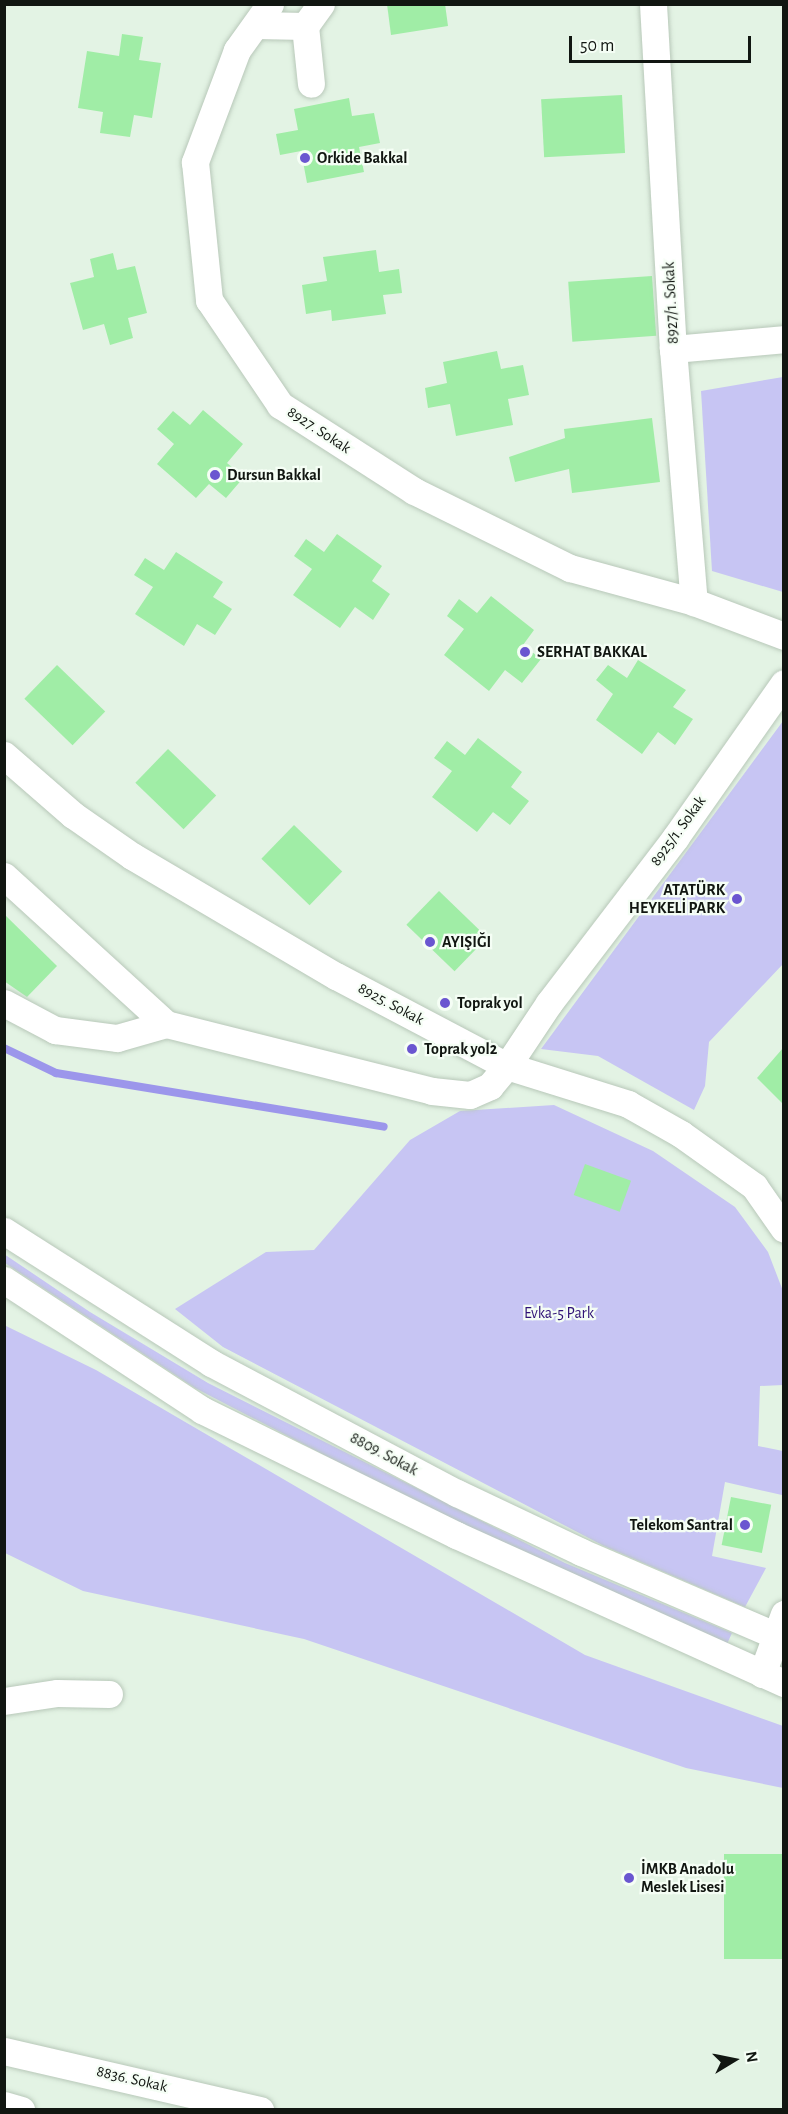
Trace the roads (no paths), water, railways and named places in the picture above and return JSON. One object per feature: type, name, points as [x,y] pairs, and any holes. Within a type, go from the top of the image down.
[{"type":"street","points":[[311,84],[305,26],[321,4]]},
{"type":"street","name":"8927/1. Sokak","points":[[653,4],[674,349],[694,602]]},
{"type":"street","points":[[263,15],[305,26]]},
{"type":"street","name":"8927. Sokak","points":[[263,15],[237,50],[195,162],[209,300],[280,405],[414,491],[570,568],[694,602],[783,636]]},
{"type":"street","points":[[674,349],[783,339]]},
{"type":"street","name":"8925/1. Sokak","points":[[166,1024],[432,1091],[470,1095],[490,1086],[507,1065],[549,1002],[675,838],[783,683]]},
{"type":"street","name":"8925. Sokak","points":[[4,755],[73,815],[132,856],[336,976],[507,1065],[628,1104],[681,1134],[754,1186],[783,1229]]},
{"type":"street","points":[[4,876],[166,1024]]},
{"type":"street","points":[[4,1003],[55,1030],[117,1038],[166,1024]]},
{"type":"street","name":"8809. Sokak","points":[[4,1231],[212,1363],[437,1482],[581,1552],[781,1630]]},
{"type":"street","points":[[4,1280],[202,1410],[456,1535],[773,1678],[781,1630]]},
{"type":"street","points":[[4,1701],[57,1693],[109,1694]]},
{"type":"street","name":"8836. Sokak","points":[[4,2051],[260,2109]]},
{"type":"street","points":[[4,2105],[21,2109]]},
{"type":"waterway","points":[[4,1048],[56,1073],[384,1127]]},
{"type":"place","name":"Orkide Bakkal","points":[[305,158]]},
{"type":"place","name":"Dursun Bakkal","points":[[215,475]]},
{"type":"place","name":"SERHAT BAKKAL","points":[[525,652]]},
{"type":"place","name":"ATATÜRK HEYKELİ PARK","points":[[737,899]]},
{"type":"place","name":"AYIŞIĞI","points":[[430,942]]},
{"type":"place","name":"Toprak yol","points":[[445,1003]]},
{"type":"place","name":"Toprak yol2","points":[[412,1049]]},
{"type":"place","name":"Telekom Santral","points":[[745,1525]]},
{"type":"place","name":"İMKB Anadolu Meslek Lisesi","points":[[629,1878]]},
{"type":"park label","name":"Evka-5 Park","points":[[559,1313]]}]
